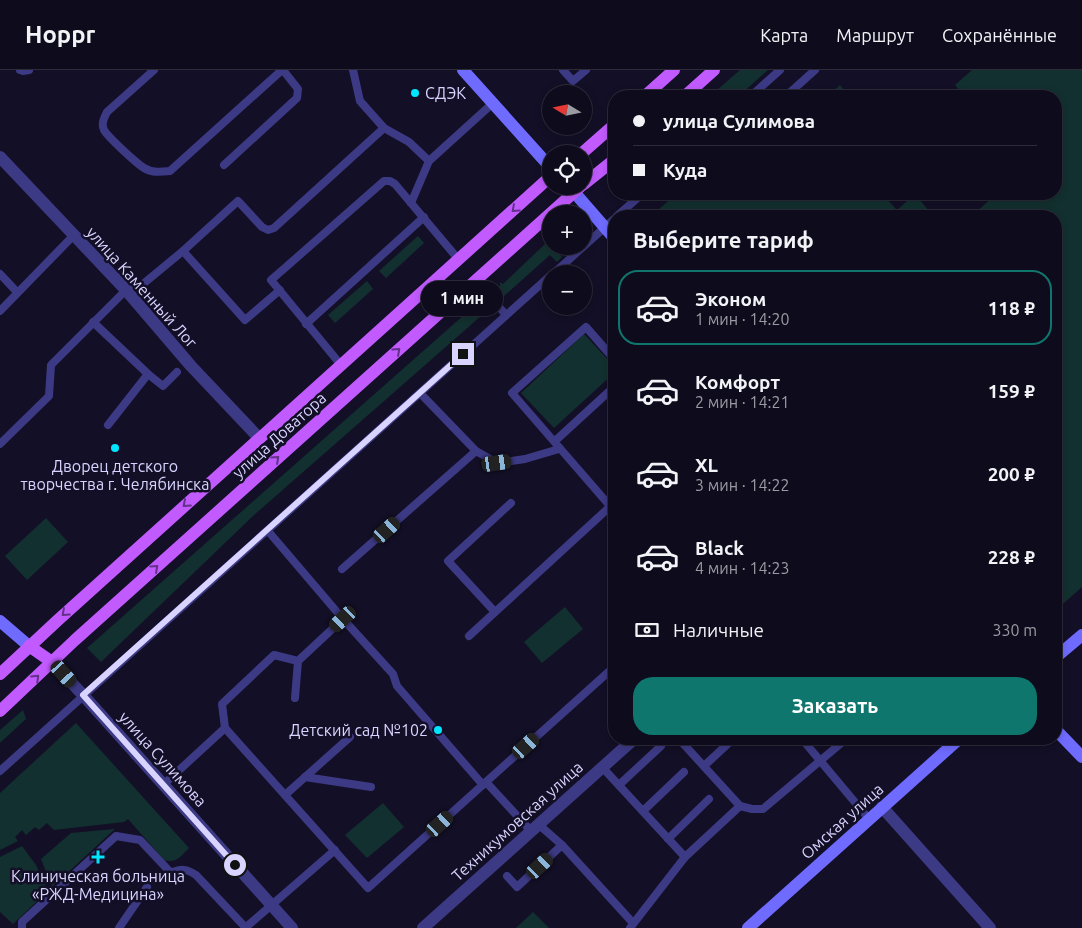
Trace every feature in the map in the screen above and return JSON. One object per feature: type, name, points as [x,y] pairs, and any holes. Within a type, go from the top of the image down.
[{"type":"main road","points":[[652,90],[674,70]]},
{"type":"main road","points":[[692,90],[714,70]]},
{"type":"main road","points":[[591,145],[608,129]]},
{"type":"main road","name":"улица Доватора","points":[[592,176],[608,164]]},
{"type":"main road","name":"улица Доватора","points":[[0,674],[258,438],[542,184]]},
{"type":"main road","name":"улица Доватора","points":[[0,711],[75,640],[568,195]]},
{"type":"main road","name":"улица Сулимова","points":[[29,646],[52,662]]},
{"type":"street","points":[[463,70],[542,158]]},
{"type":"street","name":"улица Каменный Лог","points":[[0,157],[126,290],[191,366],[258,438]]},
{"type":"street","points":[[584,195],[608,222]]},
{"type":"street","name":"улица Сулимова","points":[[0,621],[29,646]]},
{"type":"street","points":[[1062,652],[1082,635]]},
{"type":"street","name":"улица Сулимова","points":[[52,662],[292,928]]},
{"type":"street","points":[[1062,736],[1082,757]]},
{"type":"street","name":"Техникумовская улица","points":[[422,928],[627,745]]},
{"type":"street","name":"Омская улица","points":[[753,926],[952,745]]},
{"type":"street","points":[[882,807],[990,928]]},
{"type":"lane","points":[[20,70],[29,70]]},
{"type":"lane","points":[[154,70],[107,112],[102,120],[104,130],[127,153],[145,169],[158,172],[170,171],[282,70],[298,89],[297,98],[224,165]]},
{"type":"lane","points":[[353,70],[360,101],[384,128],[408,142],[430,161]]},
{"type":"lane","points":[[564,70],[573,81],[586,70]]},
{"type":"lane","points":[[758,90],[780,70]]},
{"type":"lane","points":[[793,90],[815,70]]},
{"type":"lane","points":[[412,203],[430,161],[493,103]]},
{"type":"lane","points":[[0,444],[49,396],[51,365],[126,290],[143,284],[238,201],[262,227],[268,230],[274,228],[384,128]]},
{"type":"lane","points":[[341,365],[271,280],[384,181],[390,181],[395,184],[459,260]]},
{"type":"lane","points":[[624,210],[635,200]]},
{"type":"lane","points":[[306,324],[424,217]]},
{"type":"lane","points":[[592,239],[608,224]]},
{"type":"lane","points":[[0,311],[74,235]]},
{"type":"lane","points":[[183,251],[245,320],[280,290]]},
{"type":"lane","points":[[562,265],[574,255]]},
{"type":"lane","points":[[0,274],[17,292]]},
{"type":"lane","points":[[476,280],[506,315]]},
{"type":"lane","points":[[0,771],[542,283]]},
{"type":"lane","points":[[93,322],[163,386],[176,372]]},
{"type":"lane","points":[[608,352],[586,327],[512,393],[555,441],[559,449],[608,501]]},
{"type":"lane","points":[[108,425],[148,374]]},
{"type":"lane","points":[[555,441],[608,392]]},
{"type":"lane","points":[[420,393],[476,451],[497,463],[525,459],[559,449]]},
{"type":"lane","points":[[342,570],[476,451]]},
{"type":"lane","points":[[495,612],[448,561],[511,503]]},
{"type":"lane","points":[[469,636],[608,509]]},
{"type":"lane","points":[[268,530],[343,619],[393,674],[397,686],[484,784],[535,828],[562,845],[631,926],[685,857],[740,806]]},
{"type":"lane","points":[[295,698],[298,661],[343,619]]},
{"type":"lane","points":[[298,661],[274,655],[222,704],[225,728],[368,888],[608,672]]},
{"type":"lane","points":[[163,785],[225,728]]},
{"type":"lane","points":[[285,795],[350,736]]},
{"type":"lane","points":[[685,745],[740,806],[752,809],[763,809],[839,745]]},
{"type":"lane","points":[[704,766],[727,745]]},
{"type":"lane","points":[[807,745],[869,819]]},
{"type":"lane","points":[[619,785],[660,746]]},
{"type":"lane","points":[[602,767],[685,857]]},
{"type":"lane","points":[[643,811],[684,772]]},
{"type":"lane","points":[[305,777],[371,787]]},
{"type":"lane","points":[[668,839],[710,799]]},
{"type":"lane","points":[[22,928],[22,922],[116,836],[140,840],[171,873]]},
{"type":"lane","points":[[507,876],[517,887],[562,845]]},
{"type":"lane","points":[[154,880],[178,869],[189,870],[196,875],[245,928],[335,850]]},
{"type":"lane","points":[[119,928],[147,887]]},
{"type":"green space","points":[[740,70],[768,70],[746,90],[717,90]]},
{"type":"green space","points":[[972,70],[1082,70],[1082,587],[1062,605],[1062,210],[979,210],[989,200],[1062,200],[1062,90],[959,90],[955,85]]},
{"type":"green space","points":[[840,85],[844,90],[835,90]]},
{"type":"green space","points":[[669,200],[888,200],[897,210],[658,210]]},
{"type":"green space","points":[[908,200],[920,200],[928,210],[897,210]]},
{"type":"green space","points":[[418,236],[424,243],[386,278],[379,271]]},
{"type":"green space","points":[[542,247],[542,255],[550,255],[504,296],[500,295],[500,282],[503,284]]},
{"type":"green space","points":[[550,255],[560,255],[562,257],[557,262]]},
{"type":"green space","points":[[367,281],[373,289],[335,323],[328,315]]},
{"type":"green space","points":[[473,307],[489,309],[253,516],[101,662],[87,648]]},
{"type":"green space","points":[[584,334],[608,360],[608,378],[554,428],[521,393]]},
{"type":"green space","points":[[46,518],[68,542],[27,580],[5,556]]},
{"type":"green space","points":[[565,607],[583,629],[542,663],[524,642]]},
{"type":"green space","points":[[23,710],[26,719],[0,743],[0,730]]},
{"type":"green space","points":[[76,723],[189,848],[178,858],[172,861],[164,860],[128,819],[124,822],[54,830],[47,823],[39,830],[35,827],[26,835],[22,830],[15,837],[18,841],[0,850],[0,793]]},
{"type":"green space","points":[[383,803],[404,827],[367,858],[345,835]]},
{"type":"green space","points":[[115,829],[52,887],[41,859],[71,833]]},
{"type":"green space","points":[[22,846],[36,865],[48,891],[13,924],[0,912],[0,857]]},
{"type":"green space","points":[[533,912],[549,928],[516,928]]},
{"type":"place","name":"СДЭК","points":[[415,93]]},
{"type":"place","name":"Дворец детского творчества г. Челябинска","points":[[115,448]]},
{"type":"place","name":"Детский сад №102","points":[[438,730]]},
{"type":"place","name":"Клиническая больница «РЖД-Медицина»","points":[[98,857]]},
{"type":"route","points":[[235,865],[83,695],[463,354]]}]
